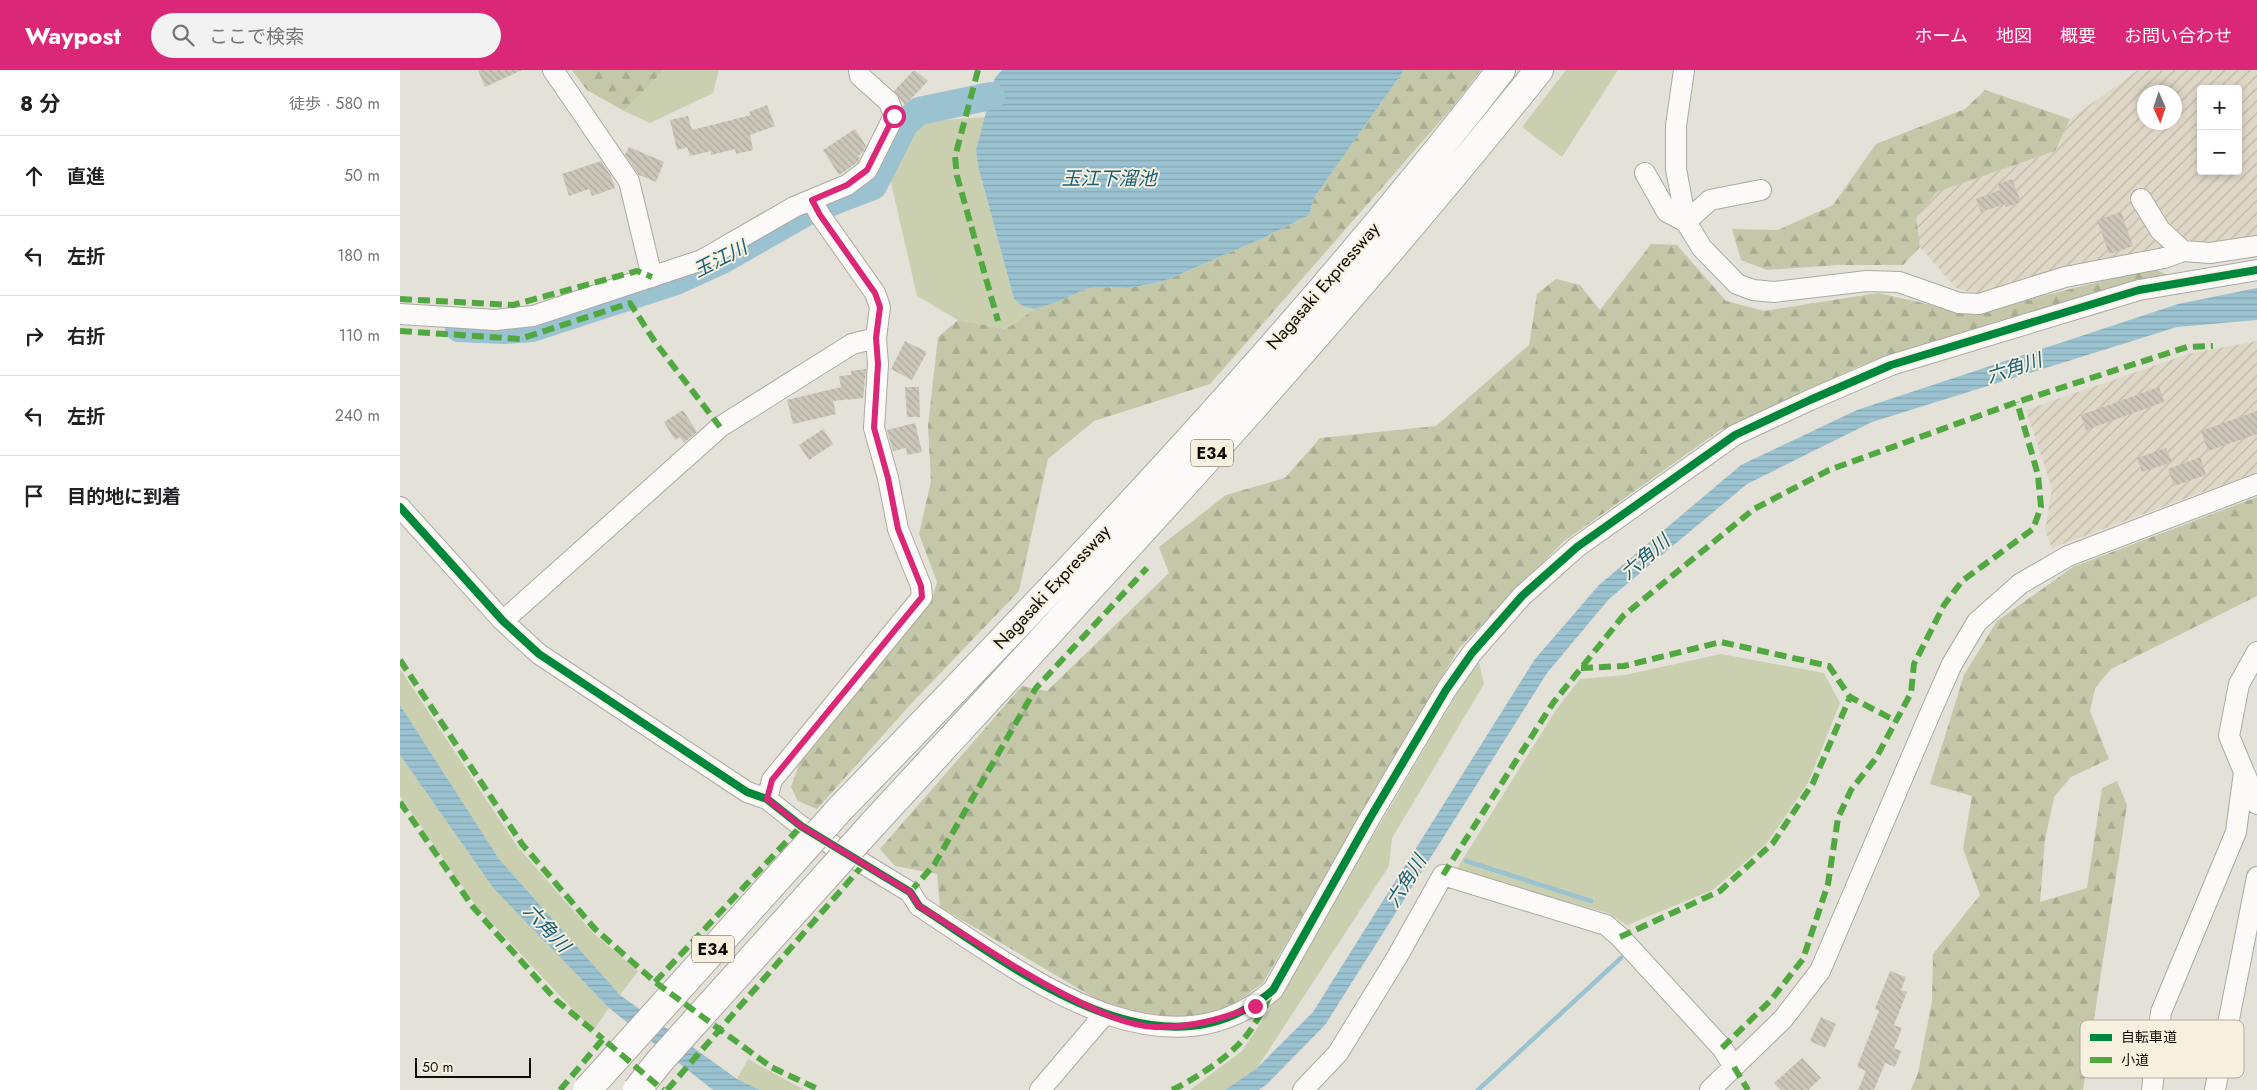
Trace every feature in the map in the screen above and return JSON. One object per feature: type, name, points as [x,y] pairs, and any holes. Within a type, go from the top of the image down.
[{"type":"highway","name":"Nagasaki Expressway","points":[[587,1090],[840,809],[965,680],[1153,478],[1288,328],[1442,146],[1501,70]]},
{"type":"highway","name":"Nagasaki Expressway","points":[[637,1090],[658,1063],[872,825],[1173,497],[1314,338],[1464,164],[1539,70]]},
{"type":"street","points":[[553,70],[629,181],[652,277]]},
{"type":"street","points":[[400,314],[495,320],[533,316],[702,260],[794,208],[816,207],[867,170],[894,116],[889,102],[860,76],[859,70]]},
{"type":"street","points":[[1684,70],[1676,126],[1676,169],[1686,222],[1702,248],[1737,284],[1753,290],[1774,292],[1867,281],[1899,282],[1959,303],[1979,304],[2065,277],[2164,258],[2183,251],[2210,253],[2257,246]]},
{"type":"street","points":[[1645,173],[1667,212],[1686,222]]},
{"type":"street","points":[[1686,222],[1710,200],[1761,190]]},
{"type":"street","points":[[2141,199],[2160,230],[2183,251]]},
{"type":"street","points":[[767,799],[772,780],[922,597],[921,586],[898,529],[888,478],[874,428],[878,364],[876,338],[880,307],[875,293],[816,207]]},
{"type":"street","points":[[400,507],[503,622],[539,654],[747,792],[767,799],[801,826],[910,892],[919,906],[1045,986],[1104,1014],[1153,1027],[1180,1027],[1206,1023],[1255,1006],[1273,990],[1370,818],[1446,690],[1472,653],[1522,596],[1577,547],[1736,435],[1810,400],[1892,365],[2139,290],[2257,270]]},
{"type":"street","points":[[503,622],[720,428],[852,344],[876,338]]},
{"type":"street","points":[[1710,1090],[1783,1019],[1820,971],[1952,664],[1977,622],[2020,584],[2068,556],[2257,484]]},
{"type":"street","points":[[2257,652],[2238,684],[2228,736],[2257,804]]},
{"type":"street","points":[[2159,1020],[2160,1012],[2236,832],[2244,772]]},
{"type":"street","points":[[1303,1090],[1338,1053],[1397,957],[1443,875],[1606,925],[1620,937],[1722,1048],[1734,1067]]},
{"type":"street","points":[[2229,1020],[2257,877]]},
{"type":"street","points":[[1040,1090],[1104,1014]]},
{"type":"shaded area","points":[[2138,70],[2257,70],[2257,236],[2155,248],[1977,294],[1956,288],[1920,247],[1916,217],[1936,192],[2055,151],[2070,119]]},
{"type":"shaded area","points":[[2257,341],[2257,472],[2052,548],[2045,530],[2052,488],[2026,410],[2188,354]]},
{"type":"green space","points":[[572,70],[664,70],[624,111],[587,90]]},
{"type":"green space","points":[[664,70],[719,70],[713,93],[650,123],[624,111]]},
{"type":"green space","points":[[1404,70],[1481,70],[1450,110],[1210,384],[1094,421],[1048,459],[1019,591],[910,705],[817,809],[798,801],[791,787],[800,762],[930,604],[937,582],[919,534],[931,481],[928,426],[938,337],[958,320],[1006,329],[1035,309],[1060,301],[1085,289],[1100,287],[1128,288],[1162,282],[1263,238],[1309,215],[1314,198]]},
{"type":"green space","points":[[1566,70],[1618,70],[1562,157],[1522,127]]},
{"type":"green space","points":[[1985,90],[2070,119],[2055,151],[1937,192],[1916,217],[1920,247],[1903,265],[1837,265],[1767,270],[1741,260],[1732,229],[1778,230],[1833,205],[1876,144],[1965,109]]},
{"type":"green space","points":[[985,117],[976,150],[978,166],[1014,299],[1024,307],[1035,309],[1006,329],[958,320],[917,296],[889,174],[911,129],[928,121]]},
{"type":"green space","points":[[1651,244],[1677,245],[1726,301],[1764,311],[1878,293],[1972,314],[2153,268],[2167,275],[1860,366],[1719,431],[1563,542],[1459,648],[1263,983],[1227,1009],[1176,1020],[1120,1013],[940,907],[937,874],[895,866],[880,849],[1022,686],[1047,691],[1169,573],[1159,547],[1226,495],[1285,478],[1320,438],[1436,426],[1529,345],[1537,294],[1556,279],[1580,285],[1600,310]]},
{"type":"green space","points":[[2257,497],[2257,596],[2111,669],[2095,688],[2090,711],[2109,759],[2071,777],[2054,797],[2045,840],[2040,902],[2087,888],[2102,788],[2117,781],[2127,805],[2094,1020],[2080,1020],[2080,1078],[2085,1078],[2083,1090],[1911,1090],[1918,1073],[1932,1001],[1933,954],[1980,895],[1963,849],[1972,796],[1930,784],[1964,675],[1997,621],[2073,567]]},
{"type":"green space","points":[[1721,654],[1824,673],[1840,703],[1808,783],[1767,843],[1713,890],[1627,925],[1608,913],[1456,870],[1556,710],[1580,679],[1625,675]]},
{"type":"green space","points":[[1478,658],[1484,684],[1392,838],[1389,866],[1257,1068],[1225,1090],[1190,1090],[1242,1051],[1281,992]]},
{"type":"green space","points":[[400,669],[517,846],[592,932],[638,971],[620,995],[499,859],[400,705]]},
{"type":"green space","points":[[400,755],[494,889],[609,1008],[593,1031],[476,906],[400,796]]},
{"type":"green space","points":[[748,1059],[804,1090],[760,1090],[737,1079]]},
{"type":"water","name":"玉江下溜池","points":[[1002,70],[1404,70],[1314,198],[1309,215],[1263,238],[1162,282],[1128,288],[1100,287],[1085,289],[1060,301],[1035,309],[1024,307],[1014,299],[978,166],[976,150],[995,78]]},
{"type":"water","name":"六角川","points":[[2257,288],[2257,320],[2177,327],[1872,422],[1747,484],[1609,599],[1547,673],[1325,1025],[1259,1090],[1225,1090],[1257,1068],[1313,1012],[1535,659],[1599,585],[1741,465],[1857,410],[2178,304]]},
{"type":"water","name":"六角川","points":[[400,705],[499,859],[620,995],[737,1079],[760,1090],[713,1090],[609,1008],[494,889],[400,755]]},
{"type":"building","points":[[478,70],[522,70],[485,87]]},
{"type":"building","points":[[914,70],[928,81],[905,105],[894,91]]},
{"type":"building","points":[[767,105],[775,126],[750,135],[753,150],[736,154],[735,149],[711,155],[711,151],[690,156],[687,147],[677,150],[670,120],[688,116],[692,130],[751,115],[749,112]]},
{"type":"building","points":[[855,129],[866,146],[858,156],[860,158],[858,162],[839,175],[823,150]]},
{"type":"building","points":[[629,147],[664,162],[656,182],[639,175],[625,155]]},
{"type":"building","points":[[601,161],[611,176],[615,188],[592,196],[589,189],[569,196],[562,174]]},
{"type":"building","points":[[2012,179],[2021,202],[2006,207],[2005,204],[1981,212],[1976,199],[2000,190],[1998,184]]},
{"type":"building","points":[[2121,212],[2133,246],[2109,254],[2097,220]]},
{"type":"building","points":[[905,341],[927,352],[912,380],[891,369]]},
{"type":"building","points":[[866,369],[863,398],[833,401],[836,414],[793,424],[787,400],[841,387],[839,376],[851,375],[851,371]]},
{"type":"building","points":[[905,387],[919,387],[920,417],[907,417]]},
{"type":"building","points":[[2159,387],[2164,402],[2086,430],[2081,415]]},
{"type":"building","points":[[683,410],[697,432],[684,443],[680,437],[675,440],[664,422]]},
{"type":"building","points":[[2257,411],[2257,434],[2208,451],[2201,431]]},
{"type":"building","points":[[915,423],[922,452],[907,455],[906,448],[893,451],[887,430]]},
{"type":"building","points":[[823,429],[833,444],[809,460],[799,445]]},
{"type":"building","points":[[2166,448],[2172,462],[2142,472],[2137,458]]},
{"type":"building","points":[[2200,457],[2206,475],[2174,486],[2168,469]]},
{"type":"building","points":[[1890,971],[1906,977],[1901,990],[1907,992],[1894,1025],[1902,1028],[1894,1048],[1901,1051],[1895,1067],[1885,1063],[1874,1090],[1858,1090],[1866,1071],[1857,1067],[1879,1011],[1875,1009]]},
{"type":"building","points":[[1821,1017],[1836,1024],[1825,1048],[1810,1041]]},
{"type":"building","points":[[1802,1058],[1821,1078],[1808,1090],[1781,1090],[1774,1083]]},
{"type":"waterway","name":"玉江川","points":[[459,328],[504,330],[532,328],[676,281],[722,260],[808,211],[873,186],[905,123],[919,111],[991,96]]},
{"type":"waterway","points":[[1466,861],[1591,901]]},
{"type":"waterway","points":[[1478,1090],[1621,958]]},
{"type":"marked path","points":[[978,70],[955,157],[957,176],[998,321]]},
{"type":"marked path","points":[[400,299],[513,305],[637,271],[652,277]]},
{"type":"marked path","points":[[400,331],[520,339],[630,303],[655,342],[720,427]]},
{"type":"marked path","points":[[1443,875],[1553,703],[1623,616],[1754,509],[1829,470],[2017,402],[2187,347],[2213,346]]},
{"type":"marked path","points":[[1722,1048],[1771,1000],[1803,959],[1828,884],[1838,818],[1851,790],[1876,758],[1911,693],[1914,664],[1944,605],[1962,581],[2033,529],[2041,507],[2038,475],[2017,402]]},
{"type":"marked path","points":[[910,892],[934,865],[1036,688],[1147,568]]},
{"type":"marked path","points":[[1581,668],[1624,666],[1721,642],[1829,666],[1850,697],[1896,721]]},
{"type":"marked path","points":[[400,660],[522,844],[595,929],[655,982],[771,1067],[820,1090]]},
{"type":"marked path","points":[[1620,937],[1720,891],[1773,843],[1813,783],[1850,697]]},
{"type":"marked path","points":[[400,802],[473,907],[556,1000],[603,1039]]},
{"type":"marked path","points":[[655,982],[801,826]]},
{"type":"marked path","points":[[667,1090],[863,865]]},
{"type":"marked path","points":[[1172,1090],[1207,1070],[1239,1044],[1253,1026],[1272,992]]},
{"type":"marked path","points":[[560,1090],[603,1039],[663,1090]]},
{"type":"marked path","points":[[1734,1067],[1748,1090]]},
{"type":"cycle path","points":[[400,507],[503,621],[539,654],[747,792],[767,799],[801,826],[910,892],[919,906],[1045,986],[1091,1008],[1138,1023],[1184,1027],[1230,1017],[1273,990],[1370,818],[1446,690],[1472,653],[1522,596],[1577,547],[1735,435],[1891,365],[2139,290],[2257,270]]},
{"type":"route","points":[[894,116],[867,170],[847,185],[812,200],[820,215],[875,293],[880,307],[876,338],[878,364],[874,428],[888,478],[898,529],[921,586],[922,597],[772,780],[767,799],[801,826],[910,892],[919,906],[1015,968],[1045,986],[1104,1014],[1130,1023],[1153,1027],[1180,1027],[1206,1023],[1255,1006]]}]
